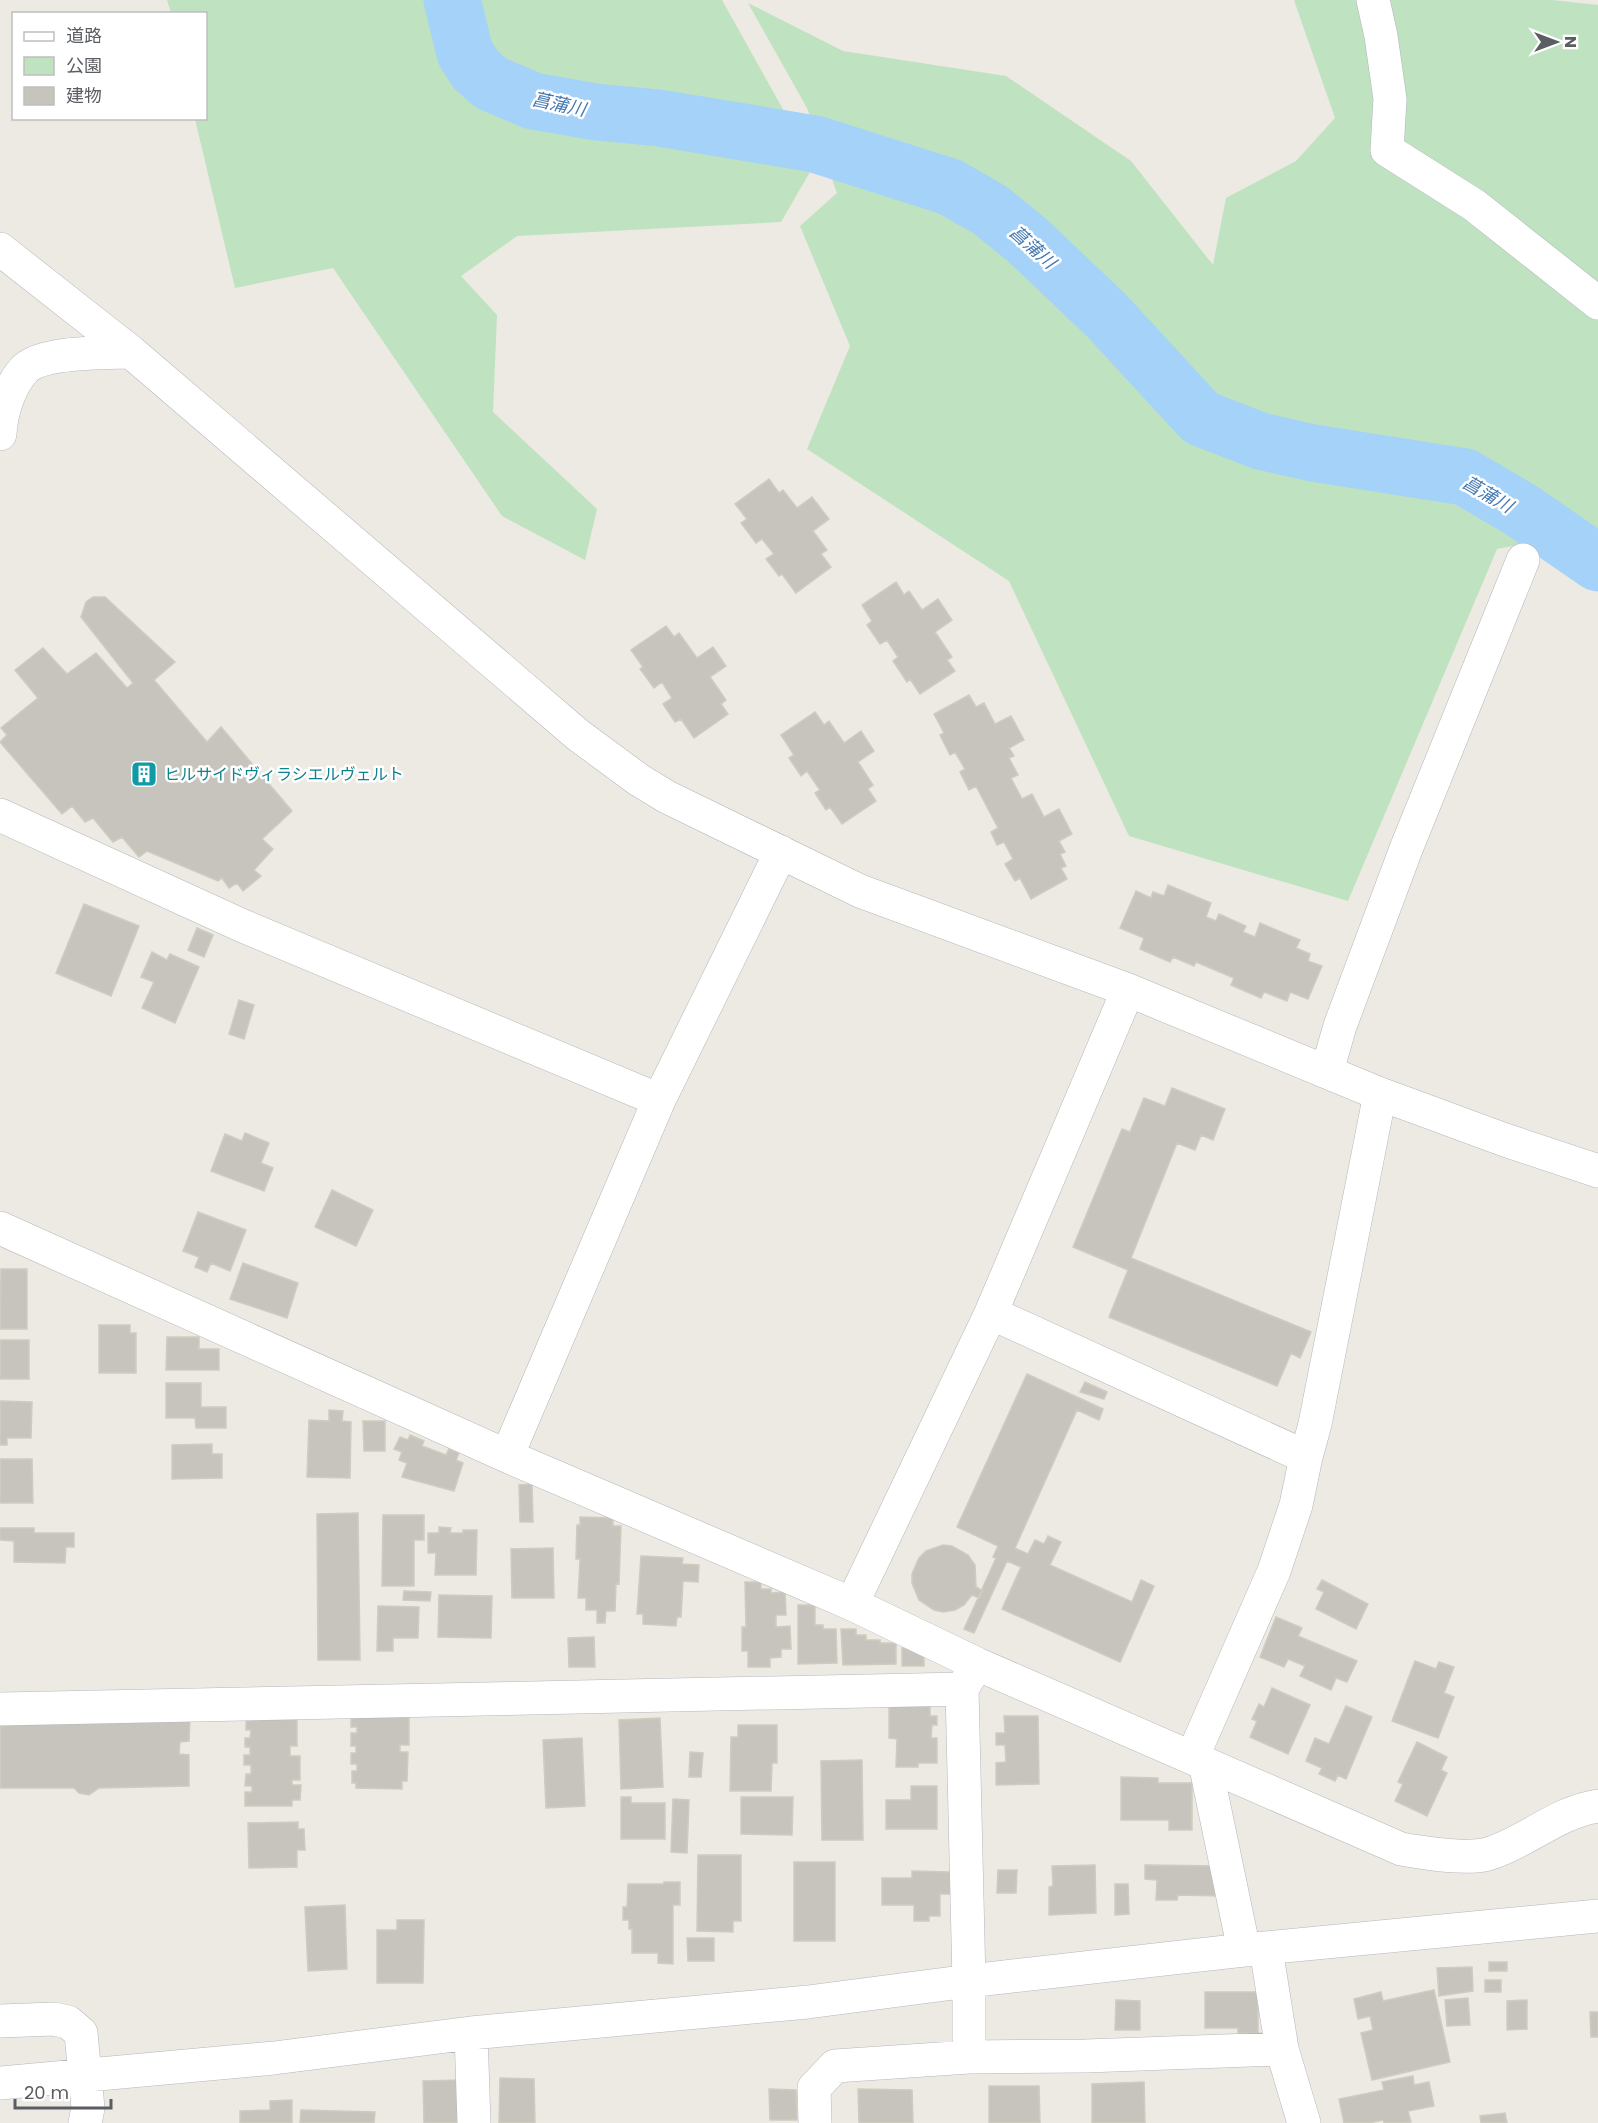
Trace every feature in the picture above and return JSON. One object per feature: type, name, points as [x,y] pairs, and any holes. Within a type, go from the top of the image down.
[{"type":"street","points":[[1373,0],[1390,99],[1387,150],[1474,204],[1598,303]]},
{"type":"street","points":[[0,249],[131,352],[578,735],[639,780],[667,797],[860,891],[1128,990],[1380,1094],[1598,1171]]},
{"type":"street","points":[[0,434],[1,421],[11,390],[26,368],[45,359],[131,352]]},
{"type":"street","points":[[1327,1071],[1340,1026],[1406,849],[1523,560]]},
{"type":"street","points":[[0,815],[243,926],[659,1100]]},
{"type":"street","points":[[507,1456],[659,1100],[781,852]]},
{"type":"street","points":[[852,1604],[990,1313],[1128,990]]},
{"type":"street","points":[[1304,2123],[1198,1760],[1274,1571],[1296,1505],[1315,1424],[1380,1094]]},
{"type":"street","points":[[0,1228],[507,1456],[852,1604],[970,1676],[1198,1760],[1401,1849],[1441,1856],[1486,1855],[1554,1821],[1583,1809],[1598,1806]]},
{"type":"street","points":[[990,1313],[1306,1457]]},
{"type":"street","points":[[0,1709],[970,1676]]},
{"type":"street","points":[[969,2057],[970,1676]]},
{"type":"street","points":[[0,2083],[274,2058],[471,2033],[808,2002],[969,1981],[1255,1949],[1598,1916]]},
{"type":"street","points":[[0,2021],[54,2019],[69,2022],[81,2033],[88,2108],[85,2123]]},
{"type":"street","points":[[471,2033],[474,2123]]},
{"type":"street","points":[[815,2123],[814,2088],[835,2066],[969,2057],[1282,2049]]},
{"type":"green space","points":[[167,0],[722,0],[814,165],[781,222],[517,236],[461,276],[497,315],[493,412],[597,509],[585,560],[502,516],[333,268],[235,288],[195,120],[207,120],[207,12],[171,12]]},
{"type":"green space","points":[[1294,0],[1552,0],[1598,5],[1598,530],[1497,549],[1348,901],[1129,836],[1009,581],[807,449],[850,346],[800,226],[837,193],[807,108],[748,3],[843,51],[1006,76],[1131,161],[1213,265],[1226,198],[1296,161],[1335,118]]},
{"type":"building","points":[[769,479],[779,493],[783,490],[797,508],[812,497],[829,519],[813,531],[827,550],[821,554],[831,567],[796,593],[782,574],[779,576],[766,559],[774,554],[762,539],[756,543],[741,523],[747,519],[735,504]]},
{"type":"building","points":[[896,582],[904,595],[909,591],[922,610],[938,599],[952,620],[935,632],[952,657],[947,660],[955,671],[920,694],[910,679],[907,682],[893,661],[898,657],[887,640],[880,644],[867,625],[872,621],[862,605]]},
{"type":"building","name":"ヒルサイドヴィラシエルヴェルト","points":[[93,597],[105,597],[175,662],[154,680],[207,742],[221,727],[292,811],[262,839],[273,849],[254,870],[261,876],[243,891],[237,883],[229,888],[222,878],[218,881],[147,851],[139,857],[122,837],[113,842],[93,818],[85,822],[72,806],[62,814],[0,742],[7,735],[1,728],[38,698],[15,670],[43,648],[67,674],[96,653],[127,688],[133,683],[81,617],[86,602]]},
{"type":"building","points":[[666,626],[674,637],[679,633],[697,658],[713,647],[726,666],[710,677],[726,700],[721,704],[728,714],[694,738],[681,719],[675,722],[663,704],[672,698],[662,682],[654,688],[640,669],[643,667],[631,650]]},
{"type":"building","points":[[969,695],[976,707],[984,703],[995,724],[1011,716],[1024,740],[1009,748],[1014,756],[1009,758],[1018,775],[1011,778],[1022,799],[1032,794],[1044,817],[1059,809],[1072,834],[1059,841],[1065,852],[1060,854],[1066,866],[1061,868],[1067,879],[1031,899],[1020,878],[1015,881],[1005,864],[1013,859],[1004,842],[997,845],[991,832],[998,828],[976,786],[969,790],[960,772],[965,769],[955,752],[950,755],[940,735],[944,733],[934,714]]},
{"type":"building","points":[[815,712],[824,725],[829,721],[844,743],[861,731],[874,751],[858,762],[873,785],[868,789],[876,801],[842,824],[830,807],[826,810],[815,793],[820,790],[807,771],[801,776],[789,758],[794,755],[781,735]]},
{"type":"building","points":[[1168,885],[1211,903],[1206,917],[1216,921],[1219,914],[1246,926],[1243,932],[1255,937],[1260,923],[1300,940],[1296,948],[1310,954],[1308,961],[1322,966],[1308,999],[1290,992],[1287,1001],[1264,992],[1261,998],[1231,985],[1234,978],[1196,962],[1194,966],[1173,957],[1170,962],[1140,949],[1144,938],[1120,928],[1136,891],[1151,898],[1153,892],[1164,896]]},
{"type":"building","points":[[84,904],[139,926],[111,996],[56,973]]},
{"type":"building","points":[[197,928],[213,935],[204,957],[188,950]]},
{"type":"building","points":[[152,952],[167,960],[170,954],[199,967],[175,1023],[142,1008],[154,982],[141,977]]},
{"type":"building","points":[[239,1000],[254,1005],[244,1039],[229,1034]]},
{"type":"building","points":[[1172,1088],[1225,1109],[1213,1140],[1201,1135],[1195,1150],[1177,1143],[1131,1258],[1311,1332],[1300,1358],[1291,1353],[1277,1386],[1109,1317],[1128,1270],[1073,1247],[1122,1129],[1130,1132],[1144,1098],[1165,1106]]},
{"type":"building","points":[[245,1133],[269,1143],[261,1163],[273,1168],[264,1191],[211,1171],[225,1134],[242,1141]]},
{"type":"building","points":[[332,1190],[373,1210],[356,1246],[315,1227]]},
{"type":"building","points":[[198,1212],[246,1230],[230,1271],[211,1263],[207,1272],[195,1267],[199,1257],[183,1251]]},
{"type":"building","points":[[243,1263],[298,1283],[287,1318],[230,1299]]},
{"type":"building","points":[[1,1269],[27,1269],[27,1329],[0,1329]]},
{"type":"building","points":[[99,1325],[130,1325],[130,1333],[136,1333],[136,1373],[99,1373]]},
{"type":"building","points":[[167,1337],[199,1337],[199,1349],[219,1349],[219,1370],[166,1370]]},
{"type":"building","points":[[0,1340],[29,1340],[29,1379],[0,1379]]},
{"type":"building","points":[[1027,1374],[1103,1409],[1099,1420],[1077,1410],[1015,1548],[1028,1554],[1035,1540],[1044,1544],[1048,1536],[1061,1542],[1050,1565],[1132,1602],[1141,1580],[1154,1586],[1120,1662],[1002,1609],[1021,1567],[1007,1561],[974,1633],[964,1629],[996,1558],[993,1557],[998,1546],[957,1527]]},
{"type":"building","points":[[1085,1382],[1107,1392],[1104,1399],[1080,1392]]},
{"type":"building","points":[[166,1383],[201,1383],[201,1407],[226,1407],[226,1428],[196,1428],[195,1418],[166,1418]]},
{"type":"building","points":[[0,1401],[32,1402],[31,1438],[7,1438],[7,1445],[0,1445]]},
{"type":"building","points":[[329,1410],[343,1411],[342,1421],[351,1422],[350,1478],[307,1477],[309,1420],[329,1421]]},
{"type":"building","points":[[363,1421],[385,1421],[385,1451],[364,1451]]},
{"type":"building","points":[[410,1435],[424,1441],[422,1446],[446,1455],[449,1449],[459,1453],[456,1460],[463,1463],[454,1491],[402,1477],[407,1463],[399,1460],[402,1452],[394,1449],[400,1437],[408,1440]]},
{"type":"building","points":[[212,1444],[212,1454],[222,1454],[222,1478],[172,1479],[172,1445]]},
{"type":"building","points":[[0,1459],[32,1459],[33,1503],[0,1503]]},
{"type":"building","points":[[532,1484],[533,1522],[520,1522],[519,1485]]},
{"type":"building","points":[[358,1513],[360,1660],[318,1660],[317,1514]]},
{"type":"building","points":[[383,1515],[424,1515],[424,1540],[414,1540],[414,1586],[382,1586]]},
{"type":"building","points":[[580,1517],[613,1518],[613,1526],[621,1526],[619,1584],[616,1583],[615,1611],[606,1611],[605,1623],[597,1623],[597,1610],[586,1610],[586,1598],[578,1598],[580,1559],[576,1559],[577,1525],[580,1525]]},
{"type":"building","points":[[439,1527],[451,1528],[450,1533],[477,1530],[476,1575],[435,1575],[436,1553],[428,1553],[428,1533],[439,1533]]},
{"type":"building","points":[[0,1528],[34,1528],[34,1533],[74,1533],[74,1547],[66,1547],[65,1563],[14,1562],[14,1541],[0,1540]]},
{"type":"building","points":[[943,1545],[952,1546],[968,1555],[975,1565],[976,1587],[983,1591],[979,1598],[972,1595],[964,1605],[955,1610],[943,1612],[934,1610],[919,1600],[912,1583],[912,1574],[919,1558],[926,1551]]},
{"type":"building","points":[[553,1548],[554,1598],[512,1598],[511,1549]]},
{"type":"building","points":[[641,1556],[683,1558],[682,1564],[699,1565],[698,1582],[683,1581],[681,1617],[677,1617],[676,1626],[643,1624],[643,1614],[637,1614]]},
{"type":"building","points":[[1322,1580],[1368,1604],[1356,1629],[1316,1609],[1324,1592],[1317,1589]]},
{"type":"building","points":[[745,1582],[761,1582],[761,1589],[771,1589],[771,1593],[785,1592],[786,1615],[776,1615],[776,1627],[790,1626],[791,1649],[781,1649],[781,1657],[770,1658],[770,1667],[748,1667],[748,1651],[742,1651],[742,1627],[746,1627]]},
{"type":"building","points":[[404,1591],[431,1592],[430,1601],[403,1600]]},
{"type":"building","points":[[439,1595],[492,1596],[491,1638],[438,1637]]},
{"type":"building","points":[[798,1605],[815,1605],[815,1625],[823,1625],[823,1629],[836,1629],[837,1663],[798,1664]]},
{"type":"building","points":[[378,1606],[419,1607],[418,1638],[393,1638],[393,1651],[377,1651]]},
{"type":"building","points":[[1276,1617],[1302,1628],[1298,1636],[1357,1661],[1347,1682],[1336,1678],[1331,1690],[1300,1676],[1305,1666],[1288,1659],[1284,1667],[1260,1657]]},
{"type":"building","points":[[841,1629],[856,1629],[856,1635],[866,1635],[866,1640],[896,1643],[896,1664],[843,1665]]},
{"type":"building","points":[[594,1637],[595,1667],[569,1667],[568,1638]]},
{"type":"building","points":[[902,1648],[911,1648],[924,1656],[924,1666],[902,1666]]},
{"type":"building","points":[[1415,1661],[1436,1669],[1439,1662],[1454,1667],[1444,1693],[1454,1697],[1438,1738],[1392,1721]]},
{"type":"building","points":[[1272,1688],[1310,1705],[1288,1754],[1250,1737],[1257,1721],[1252,1719],[1259,1704],[1264,1707]]},
{"type":"building","points":[[889,1704],[930,1704],[930,1716],[937,1716],[937,1725],[932,1725],[931,1738],[937,1738],[937,1763],[918,1763],[918,1767],[896,1767],[897,1739],[889,1738]]},
{"type":"building","points":[[1346,1706],[1372,1717],[1346,1779],[1338,1775],[1335,1781],[1319,1774],[1322,1768],[1306,1761],[1315,1738],[1329,1744]]},
{"type":"building","points":[[351,1713],[401,1714],[401,1717],[409,1717],[409,1745],[400,1745],[400,1752],[408,1752],[407,1781],[402,1781],[402,1789],[356,1788],[356,1783],[352,1783],[352,1771],[357,1771],[357,1764],[351,1764],[351,1753],[356,1753],[356,1746],[351,1746],[351,1733],[357,1733],[357,1727],[351,1727]]},
{"type":"building","points":[[0,1716],[190,1717],[189,1741],[180,1742],[179,1754],[189,1755],[189,1786],[99,1788],[89,1795],[79,1793],[74,1788],[0,1788]]},
{"type":"building","points":[[1004,1716],[1038,1716],[1039,1784],[996,1785],[996,1763],[1006,1762],[1005,1745],[996,1745],[996,1733],[1005,1733]]},
{"type":"building","points":[[660,1718],[663,1787],[621,1789],[619,1720]]},
{"type":"building","points":[[246,1719],[297,1719],[297,1746],[290,1746],[290,1756],[300,1756],[300,1780],[292,1780],[292,1785],[301,1785],[300,1800],[292,1800],[292,1806],[245,1806],[245,1792],[252,1792],[252,1786],[245,1786],[246,1774],[251,1774],[251,1765],[244,1765],[244,1755],[250,1755],[250,1747],[245,1747],[245,1738],[250,1738],[251,1730],[246,1730]]},
{"type":"building","points":[[738,1725],[777,1725],[777,1763],[772,1763],[771,1791],[730,1791],[731,1737],[738,1737]]},
{"type":"building","points":[[582,1738],[585,1806],[546,1808],[543,1740]]},
{"type":"building","points":[[1417,1742],[1447,1757],[1441,1770],[1447,1773],[1427,1816],[1395,1801],[1403,1784],[1398,1782]]},
{"type":"building","points":[[690,1752],[703,1753],[701,1777],[689,1777]]},
{"type":"building","points":[[862,1760],[863,1840],[822,1840],[821,1761]]},
{"type":"building","points":[[1121,1777],[1158,1778],[1158,1783],[1192,1783],[1192,1830],[1169,1830],[1169,1820],[1121,1820]]},
{"type":"building","points":[[911,1786],[937,1786],[937,1829],[886,1829],[886,1800],[911,1800]]},
{"type":"building","points":[[621,1797],[631,1797],[631,1803],[665,1803],[665,1839],[621,1839]]},
{"type":"building","points":[[741,1797],[793,1797],[792,1835],[741,1834]]},
{"type":"building","points":[[673,1799],[689,1800],[687,1853],[671,1852]]},
{"type":"building","points":[[298,1822],[298,1829],[304,1829],[305,1850],[297,1850],[297,1867],[249,1868],[248,1823]]},
{"type":"building","points":[[698,1855],[741,1855],[741,1921],[733,1921],[733,1932],[697,1931]]},
{"type":"building","points":[[794,1862],[835,1862],[835,1941],[794,1941]]},
{"type":"building","points":[[1095,1865],[1096,1913],[1049,1915],[1049,1887],[1053,1886],[1052,1866]]},
{"type":"building","points":[[1145,1865],[1221,1866],[1220,1896],[1178,1895],[1177,1900],[1156,1900],[1157,1880],[1145,1879]]},
{"type":"building","points":[[998,1870],[1017,1870],[1016,1893],[997,1893]]},
{"type":"building","points":[[912,1871],[950,1872],[950,1894],[940,1894],[940,1916],[929,1916],[929,1921],[914,1921],[914,1905],[882,1905],[882,1878],[912,1878]]},
{"type":"building","points":[[664,1882],[680,1882],[680,1905],[673,1905],[673,1964],[658,1963],[658,1953],[632,1953],[632,1929],[629,1929],[629,1920],[623,1920],[623,1907],[627,1907],[628,1884],[664,1884]]},
{"type":"building","points":[[1115,1884],[1128,1884],[1129,1914],[1115,1915]]},
{"type":"building","points":[[345,1905],[347,1969],[308,1971],[305,1907]]},
{"type":"building","points":[[397,1920],[424,1920],[423,1983],[377,1983],[377,1930],[397,1930]]},
{"type":"building","points":[[687,1938],[714,1938],[714,1961],[688,1961]]},
{"type":"building","points":[[1489,1962],[1507,1962],[1507,1971],[1489,1971]]},
{"type":"building","points":[[1472,1967],[1473,1991],[1439,1996],[1437,1968]]},
{"type":"building","points":[[1485,1980],[1501,1980],[1501,1992],[1485,1992]]},
{"type":"building","points":[[1434,1990],[1450,2062],[1372,2080],[1361,2033],[1373,2030],[1370,2016],[1358,2019],[1354,1999],[1381,1992],[1383,2001]]},
{"type":"building","points":[[1205,1992],[1258,1992],[1258,2033],[1238,2033],[1238,2028],[1205,2028]]},
{"type":"building","points":[[1468,1998],[1470,2025],[1447,2026],[1445,2000]]},
{"type":"building","points":[[1116,2000],[1140,2001],[1140,2030],[1115,2030]]},
{"type":"building","points":[[1527,2000],[1527,2029],[1507,2030],[1507,2001]]},
{"type":"building","points":[[1590,2012],[1598,2012],[1598,2037],[1591,2037]]},
{"type":"building","points":[[1413,2076],[1414,2085],[1429,2082],[1434,2106],[1408,2111],[1411,2122],[1384,2123],[1383,2120],[1369,2123],[1344,2123],[1339,2099],[1384,2090],[1382,2082]]},
{"type":"building","points":[[500,2078],[534,2079],[535,2123],[499,2123]]},
{"type":"building","points":[[462,2080],[464,2123],[424,2123],[423,2081]]},
{"type":"building","points":[[1144,2082],[1145,2123],[1092,2123],[1092,2084]]},
{"type":"building","points":[[989,2086],[1039,2086],[1040,2123],[989,2123]]},
{"type":"building","points":[[769,2089],[796,2090],[797,2120],[770,2120]]},
{"type":"building","points":[[858,2089],[912,2090],[913,2123],[859,2123]]},
{"type":"building","points":[[292,2100],[292,2123],[240,2123],[240,2111],[270,2110],[270,2101]]},
{"type":"building","points":[[301,2110],[375,2112],[374,2123],[300,2123]]},
{"type":"building","points":[[1505,2113],[1507,2123],[1481,2123],[1480,2116]]},
{"type":"waterway","name":"菖蒲川","points":[[452,0],[465,53],[476,70],[491,83],[533,101],[596,112],[659,118],[815,144],[950,187],[990,210],[1026,239],[1107,316],[1201,418],[1260,441],[1313,453],[1465,477],[1521,510],[1598,563]]},
{"type":"place","name":"ヒルサイドヴィラシエルヴェルト","points":[[144,774]]}]
